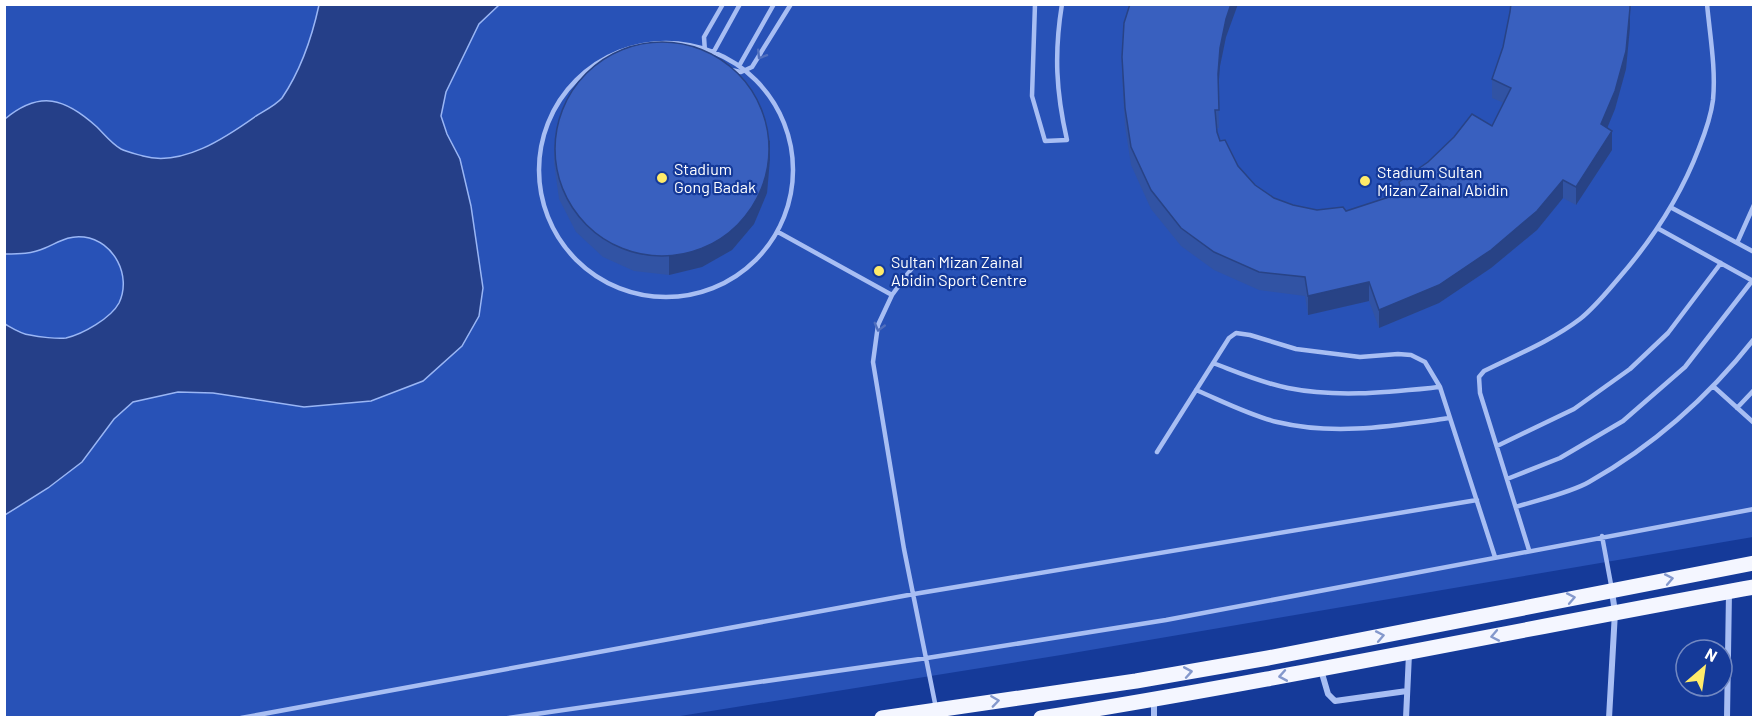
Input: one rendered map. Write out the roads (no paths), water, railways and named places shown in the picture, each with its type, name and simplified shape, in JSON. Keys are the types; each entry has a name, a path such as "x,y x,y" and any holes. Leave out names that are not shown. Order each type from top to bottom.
{"main road":[{"path":"882,717 938,714 1268,658 1754,563"},
{"path":"1041,717 1409,653 1754,587"}],"street":[{"path":"1610,717 1614,612 1612,590"},
{"path":"1727,717 1729,591"},
{"path":"1406,717 1409,653"},
{"path":"1321,669 1328,694 1335,700 1407,691"},
{"path":"1154,699 1154,717"}],"lane":[{"path":"714,60 705,52 704,37 723,4"},
{"path":"713,53 740,4"},
{"path":"739,66 774,4"},
{"path":"722,65 735,72 752,67 791,4"},
{"path":"1035,4 1032,96 1045,141 1067,140 1059,105 1056,76 1057,36 1062,4"},
{"path":"1529,550 1480,393 1479,377 1484,371 1540,344 1580,319 1614,285 1644,249 1672,208 1688,176 1704,135 1713,101 1707,4"},
{"path":"646,44 675,44 713,53 739,66 765,90 781,116 791,146 792,188 787,210 778,232 754,263 721,285 683,296 656,296 625,290 591,272 562,242 548,217 543,204 539,175 544,133 555,107 577,79 606,58 646,44"},
{"path":"1737,243 1754,206"},
{"path":"1672,208 1754,252"},
{"path":"1507,479 1560,458 1623,421 1685,368 1753,281 1659,229"},
{"path":"778,232 892,295"},
{"path":"933,260 912,268 892,295 878,325 873,362 914,594 938,714"},
{"path":"1497,446 1574,409 1630,369 1668,333 1721,263"},
{"path":"1156,452 1229,338 1236,333 1296,349 1360,357 1411,354 1425,362 1440,387 1495,557"},
{"path":"1516,507 1587,483 1633,453 1685,414 1734,364 1754,339"},
{"path":"1213,363 1286,388 1323,394 1440,387"},
{"path":"1713,386 1754,423"},
{"path":"1196,390 1278,422 1319,429 1367,429 1450,417"},
{"path":"1737,408 1754,390"},
{"path":"241,717 914,594 1477,500"},
{"path":"508,717 927,658 1166,620 1754,508"},
{"path":"1602,536 1612,590"}],"place":[{"name":"Stadium Gong Badak","path":"662,178"},
{"name":"Stadium Sultan Mizan Zainal Abidin","path":"1365,181"},
{"name":"Sultan Mizan Zainal Abidin Sport Centre","path":"879,271"}]}
